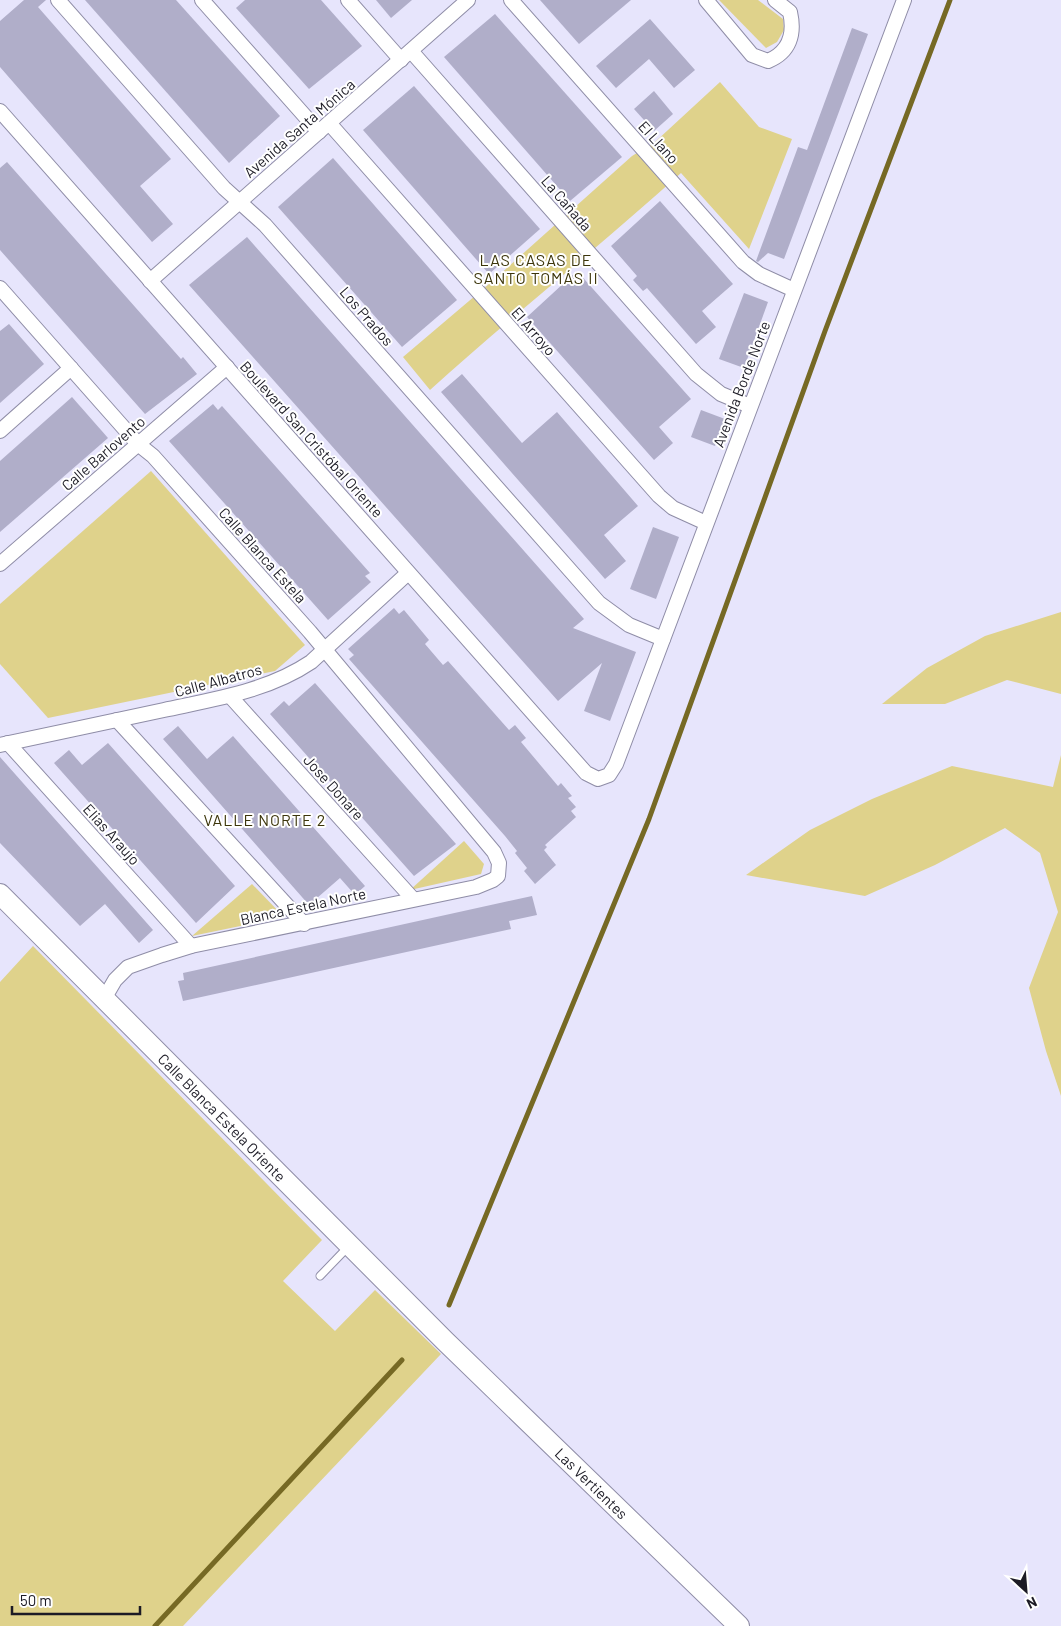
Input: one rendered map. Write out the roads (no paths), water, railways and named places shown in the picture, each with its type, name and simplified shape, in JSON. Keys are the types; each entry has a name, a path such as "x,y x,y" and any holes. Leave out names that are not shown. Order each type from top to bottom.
{"street":[{"name":"Los Prados","path":"58,0 224,188 272,232 599,603 629,625 663,639"},
{"name":"El Arroyo","path":"202,0 324,127 659,496 673,508 706,523"},
{"name":"La Cañada","path":"348,0 406,55 696,374 721,394 750,406"},
{"name":"Avenida Santa Mónica","path":"150,281 468,0"},
{"name":"El Llano","path":"511,0 743,262 759,274 794,290"},
{"path":"706,0 752,55 768,60 779,56 786,48 793,31 790,12 775,0"},
{"name":"Avenida Borde Norte","path":"605,777 612,772 616,764 904,0"},
{"name":"Boulevard San Cristóbal Oriente","path":"0,111 586,773 592,778 605,777"},
{"name":"Calle Blanca Estela","path":"2,294 138,444 153,456 324,650 494,852"},
{"name":"Calle Barlovento","path":"0,564 227,367"},
{"path":"0,431 71,368"},
{"name":"Calle Albatros","path":"4,744 230,696 295,673 324,650 408,573"},
{"name":"Jose Donare","path":"230,696 413,899"},
{"path":"117,720 304,924"},
{"name":"Elias Araujo","path":"4,744 191,946"},
{"name":"Blanca Estela Norte","path":"104,999 115,980 128,967 191,946 476,887 494,880 498,876 500,869 494,852"},
{"name":"Calle Blanca Estela Oriente","path":"0,894 445,1341"},
{"name":"Las Vertientes","path":"445,1341 739,1626"}],"lane":[{"path":"320,1276 350,1245"}],"waterway":[{"path":"449,1305 649,819 825,331 950,0"},
{"path":"155,1626 402,1360"}],"district":[{"name":"LAS CASAS DE SANTO TOMÁS II","path":"536,268"},
{"name":"VALLE NORTE 2","path":"265,819"}]}
